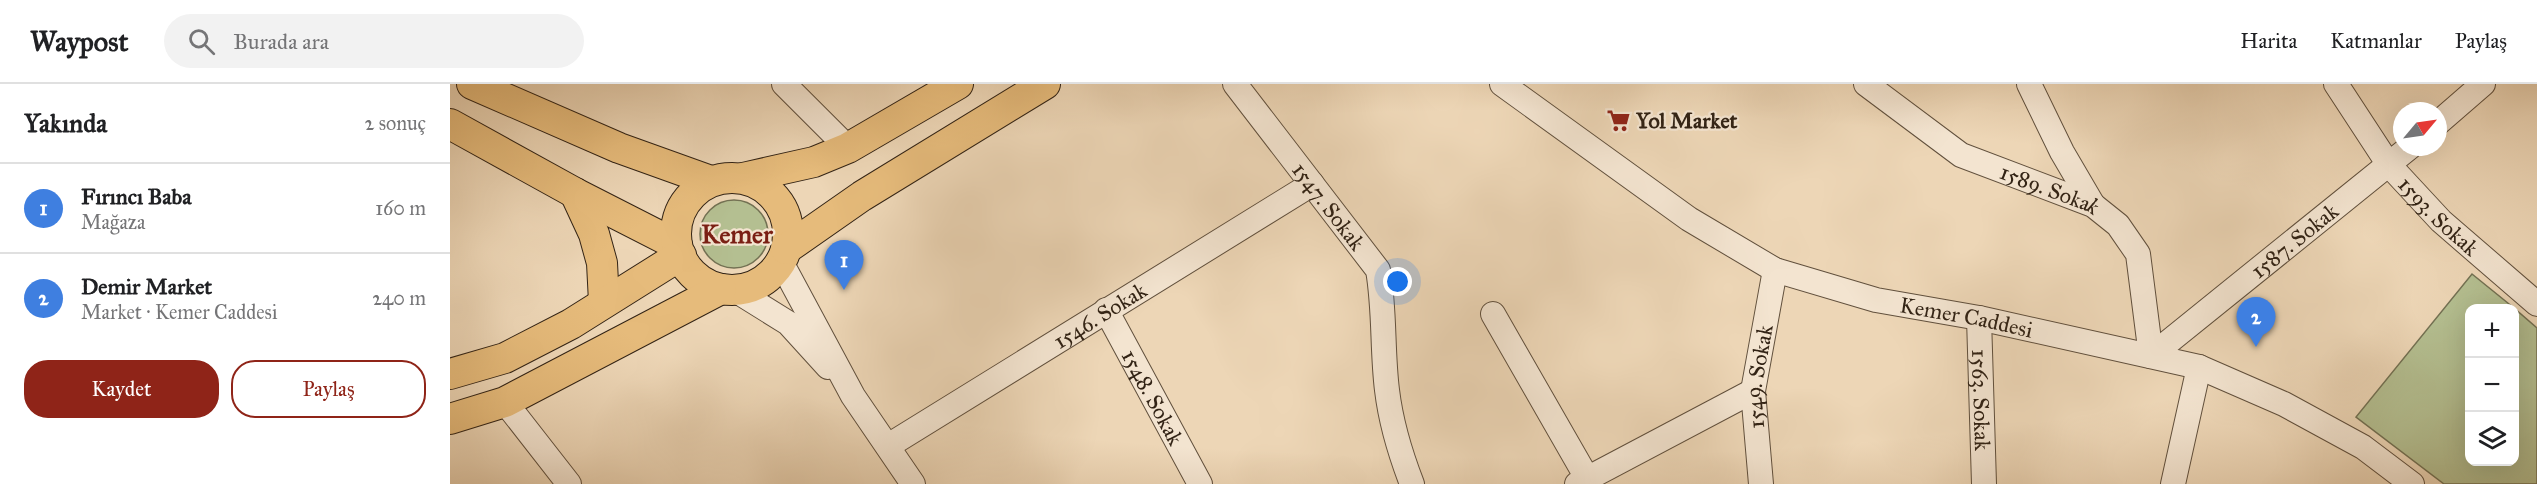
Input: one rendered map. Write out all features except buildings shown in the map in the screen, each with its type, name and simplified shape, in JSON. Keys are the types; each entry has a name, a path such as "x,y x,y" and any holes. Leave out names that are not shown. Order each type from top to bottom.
{"main road":[{"path":"472,84 619,148 711,181"},
{"path":"728,289 706,283 692,273 679,250 676,229 683,207 698,189 711,181 727,177 743,178 814,162 848,148 958,84"},
{"path":"450,419 505,402 728,289 762,282 772,273 783,256 862,196 1045,84"},
{"path":"450,123 679,250"},
{"path":"743,178 760,185 775,197 784,213 788,231 783,256"},
{"path":"575,193 594,234 602,263 604,302"},
{"path":"450,375 505,358 571,324 679,250"}],"street":[{"path":"784,84 848,148"},
{"name":"1547. Sokak","path":"1235,84 1378,270 1382,294 1387,389 1396,442 1412,484"},
{"name":"Kemer Caddesi","path":"1502,84 1689,219 1775,270 1876,300 1979,318 2199,367 2284,404 2363,447 2412,484"},
{"name":"Kemer Caddesi","path":"1511,84 1540,110"},
{"path":"1538,84 1540,110"},
{"name":"1589. Sokak","path":"1866,84 1961,155 2093,205 2118,225 2138,254 2151,356"},
{"path":"2029,84 2062,152 2093,205"},
{"name":"1593. Sokak","path":"2336,84 2389,165 2441,221 2537,304"},
{"path":"2447,115 2483,84"},
{"name":"1587. Sokak","path":"2151,356 2400,156"},
{"name":"1546. Sokak","path":"888,446 1312,184"},
{"path":"783,256 853,396"},
{"name":"1549. Sokak","path":"1761,484 1753,391 1775,270"},
{"path":"728,289 788,323 853,396 913,484"},
{"name":"1548. Sokak","path":"1106,310 1200,484"},
{"path":"1492,314 1582,481 1753,391"},
{"name":"1563. Sokak","path":"1979,318 1984,484"},
{"path":"2173,484 2199,367"},
{"path":"505,402 569,484"}],"green space":[{"path":"727,200 741,200 753,205 763,215 768,234 763,253 753,263 741,268 727,268 715,263 705,253 700,241 700,227 705,215 715,205"},
{"path":"2472,274 2509,304 2465,304 2465,466 2519,466 2519,312 2537,328 2537,484 2444,484 2356,417"}],"place":[{"name":"Yol Market","path":"1618,120"},
{"name":"Fırıncı Baba","path":"844,290"},
{"name":"Demir Market","path":"2256,347"}],"district":[{"name":"Kemer","path":"737,234"}]}
